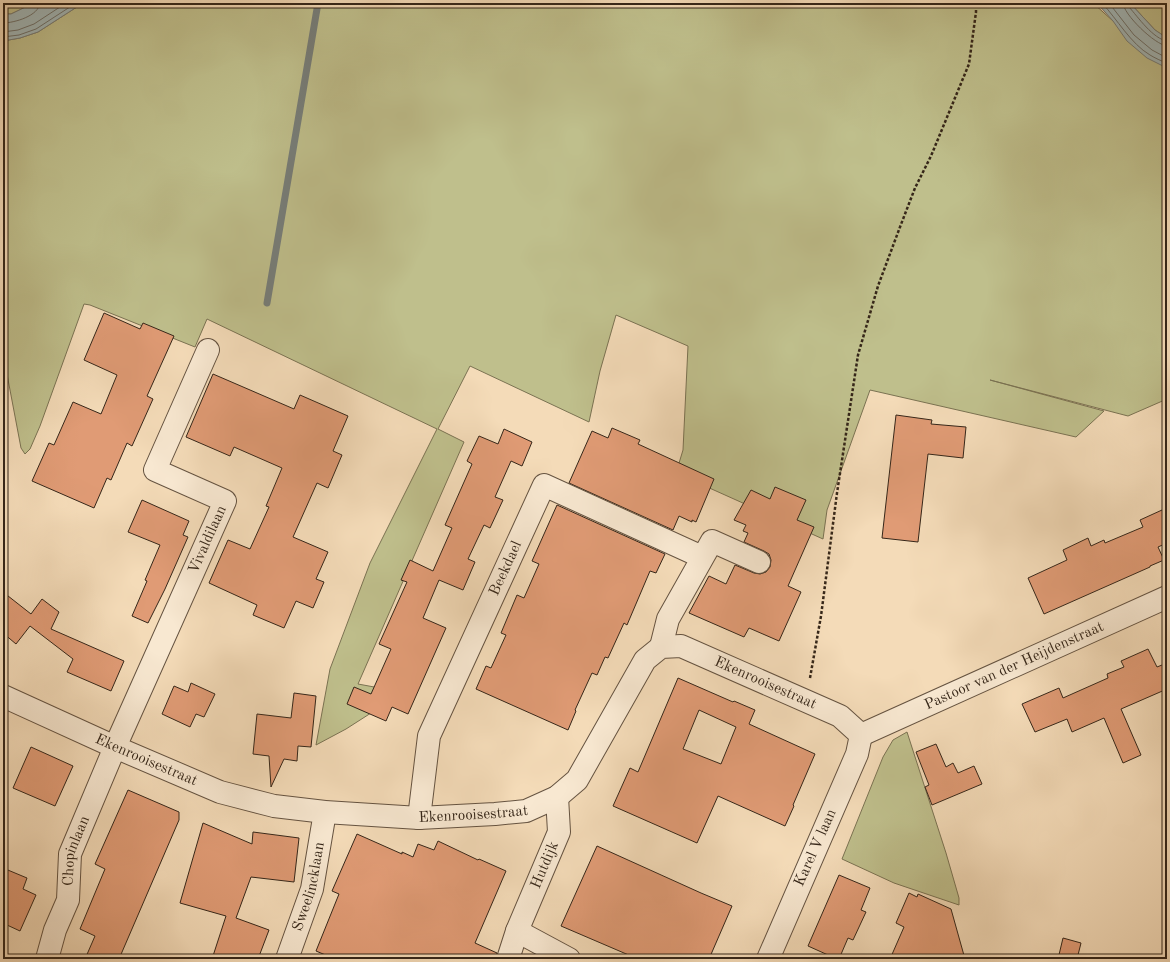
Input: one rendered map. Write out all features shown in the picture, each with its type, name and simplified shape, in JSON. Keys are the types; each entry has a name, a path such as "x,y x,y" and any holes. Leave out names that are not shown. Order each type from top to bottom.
{"street":[{"name":"Vivaldilaan","path":"115,747 225,501 155,470 208,350"},
{"name":"Beekdael","path":"419,818 429,736 544,485 702,557"},
{"path":"661,647 668,619 712,541 759,562"},
{"name":"Pastoor van der Heijdenstraat","path":"861,735 1167,597"},
{"name":"Ekenrooisestraat","path":"3,696 115,747 220,792 274,806 325,812 419,818 526,811 557,797 577,780 645,660 661,647 681,646 806,701 840,716 861,735"},
{"name":"Karel V laan","path":"768,959 857,754 861,735"},
{"name":"Chopinlaan","path":"47,959 55,930 68,900 70,854 115,747"},
{"name":"Hutdijk","path":"508,959 517,931 559,832 557,797"},
{"name":"Sweelincklaan","path":"287,959 312,888 325,812"},
{"path":"517,931 569,959"}],"path":[{"path":"806,701 821,616 837,493 858,355 878,286 900,227 915,188 931,156 969,64 976,3"}],"green space":[{"path":"3,3 34,3 11,14 3,14"},
{"path":"83,3 1093,3 1167,64 1167,399 1128,416 990,380 1104,411 1076,437 870,390 827,510 823,539 676,473 683,450 688,346 616,315 600,371 589,422 470,366 438,429 464,442 358,684 385,689 371,713 346,729 316,745 330,669 370,563 437,429 207,319 195,347 90,305 84,304 40,426 30,449 25,454 21,448 3,353 3,41 20,38 38,32"},
{"path":"1130,3 1167,3 1167,38 1155,30"},
{"path":"907,732 946,853 959,898 959,905 894,883 842,859 883,757 893,740"}],"water":[{"path":"34,3 83,3 38,32 20,38 3,41 3,14 11,14"},
{"path":"1097,3 1130,3 1155,30 1167,38 1167,68 1147,58 1127,41 1113,21"}],"building":[{"path":"104,313 140,329 143,323 174,336 147,396 153,399 132,446 127,443 111,480 107,478 94,508 32,481 49,443 54,445 73,402 101,414 117,375 84,360"},
{"path":"213,374 294,409 300,395 348,416 333,451 342,455 328,488 317,483 293,537 328,552 316,579 324,582 313,608 296,601 284,628 253,615 257,605 209,583 228,540 250,549 269,507 266,506 282,468 234,447 230,456 186,437"},
{"path":"896,415 932,420 931,424 966,427 963,458 928,454 918,542 882,538"},
{"path":"612,428 640,440 638,444 714,479 696,522 692,520 692,522 679,516 673,530 569,483 592,431 608,438"},
{"path":"504,429 532,442 522,466 511,461 495,497 503,500 490,528 484,525 468,559 475,562 463,590 439,580 423,618 446,628 408,714 392,707 386,721 347,704 354,687 371,694 391,649 379,644 407,582 401,580 410,560 433,571 452,528 445,525 472,464 467,461 479,436 498,444"},
{"path":"775,487 806,500 797,520 814,527 788,586 801,592 779,641 749,628 744,637 689,613 709,576 726,584 735,565 760,574 766,572 770,567 771,560 769,554 744,542 748,533 743,531 746,525 734,520 751,490 770,499"},
{"path":"142,500 189,521 183,535 188,537 148,623 132,616 160,545 128,532"},
{"path":"557,505 665,554 656,573 650,571 627,625 624,623 608,658 605,657 597,675 592,673 575,710 576,711 568,730 476,689 486,666 491,668 506,635 501,633 517,595 524,598 539,564 532,561"},
{"path":"1162,510 1167,522 1167,543 1158,547 1164,560 1044,614 1028,578 1067,560 1063,550 1088,538 1091,546 1104,540 1105,543 1143,527 1140,520"},
{"path":"3,592 31,614 42,599 59,612 51,629 124,661 111,691 67,672 73,659 30,626 16,644 3,633"},
{"path":"1148,649 1157,667 1167,663 1167,689 1121,709 1141,755 1123,763 1104,718 1072,732 1067,719 1035,732 1022,704 1059,688 1063,698 1108,678 1107,674 1124,667 1121,661"},
{"path":"678,678 755,710 749,724 815,754 785,826 718,796 697,843 613,806 630,768 638,772","holes":["699,710 736,727 721,764 683,749"]},
{"path":"191,683 215,694 204,717 196,714 190,727 162,714 174,686 188,692"},
{"path":"294,693 316,696 311,747 298,746 297,761 284,759 271,787 269,756 253,754 257,714 291,718"},
{"path":"936,744 946,767 953,763 958,773 974,766 982,784 932,805 925,787 929,785 916,752"},
{"path":"31,747 73,766 55,806 13,788"},
{"path":"128,790 179,812 179,820 119,959 85,959 95,936 80,929 105,869 95,864"},
{"path":"203,823 252,844 253,832 299,838 294,882 251,877 236,918 269,930 258,959 212,959 226,916 180,903"},
{"path":"357,834 402,854 402,852 413,857 418,844 434,850 438,841 478,860 479,859 506,871 475,943 497,953 496,959 335,959 316,951 339,894 332,891"},
{"path":"597,846 732,906 709,959 638,959 561,926"},
{"path":"3,868 27,878 23,889 36,895 20,931 7,925 3,935"},
{"path":"839,875 870,888 861,910 866,912 853,940 848,938 839,959 837,959 808,946"},
{"path":"909,893 917,897 918,894 951,909 965,959 890,959 904,927 896,923"},
{"path":"1063,938 1081,943 1077,959 1058,959"}],"waterway":[{"path":"267,303 318,3"}]}
